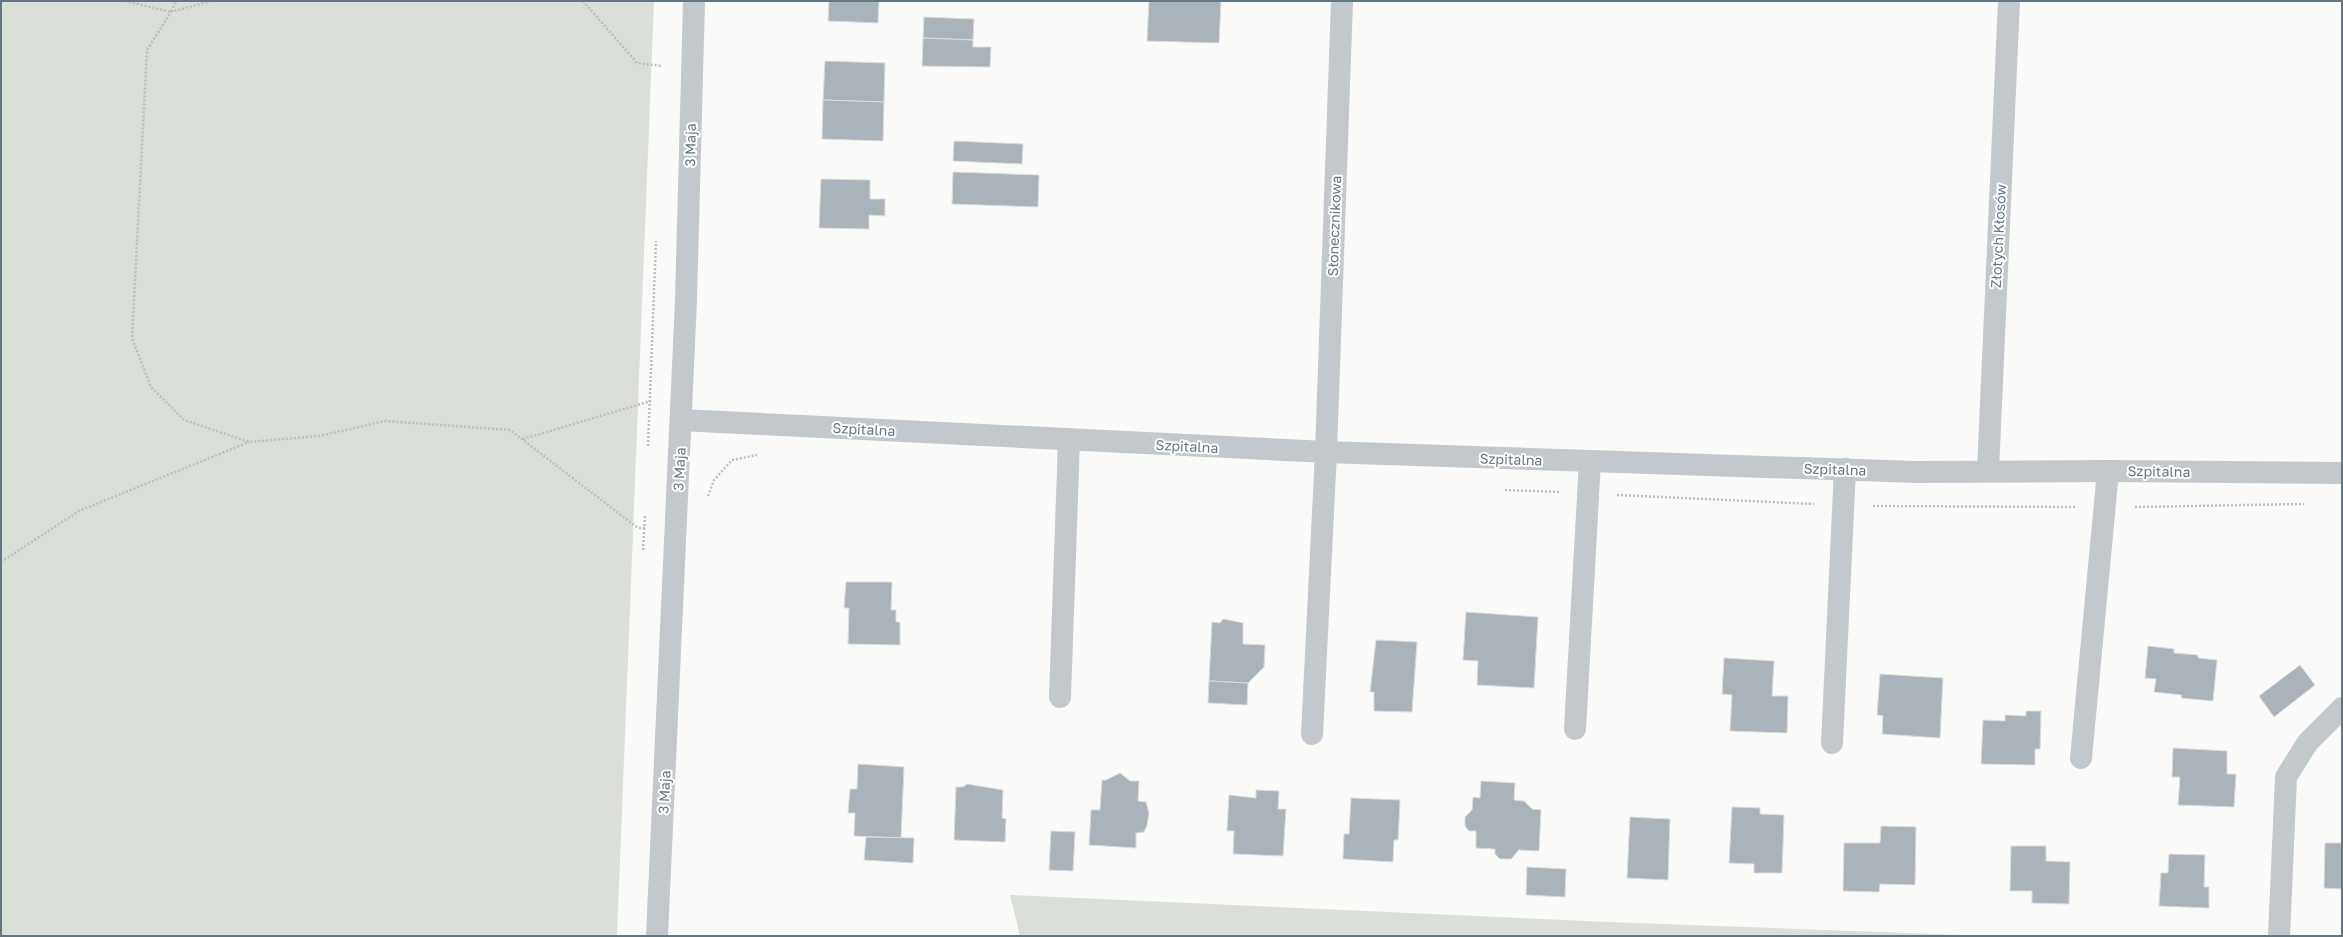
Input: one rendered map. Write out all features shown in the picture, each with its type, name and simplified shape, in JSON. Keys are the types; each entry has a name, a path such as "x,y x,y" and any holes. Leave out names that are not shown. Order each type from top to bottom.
{"street":[{"name":"3 Maja","path":"657,936 681,412 694,1"},
{"name":"Słonecznikowa","path":"1312,734 1326,452 1342,1"},
{"name":"Złotych Kłosów","path":"1988,471 2008,1"},
{"name":"Szpitalna","path":"681,412 1069,440 1590,462 1916,472 2108,470 2342,473"},
{"path":"1060,697 1069,440"},
{"path":"1575,729 1590,462"},
{"path":"1832,743 1845,469"},
{"path":"2081,758 2108,470"},
{"path":"2279,936 2286,777 2308,742 2342,708"}],"path":[{"path":"125,1 171,12 211,1"},
{"path":"176,1 171,12 147,50 132,338 151,387 184,420 249,442"},
{"path":"583,1 637,63 692,73"},
{"path":"523,439 650,400 681,412"},
{"path":"1,562 79,512 249,442 319,436 385,421 510,430 638,528 676,530"}],"shaded area":[{"path":"1,1 654,1 617,936 1,936"},
{"path":"1010,895 1608,922 1988,936 1020,936"}],"building":[{"path":"829,1 879,1 878,23 828,21"},
{"path":"1149,1 1221,1 1219,43 1147,41"},
{"path":"924,17 974,19 973,40 923,38"},
{"path":"923,38 973,40 973,47 991,47 990,67 922,66"},
{"path":"825,61 885,63 884,102 823,100"},
{"path":"823,100 884,102 883,141 822,139"},
{"path":"954,141 1023,144 1022,164 953,161"},
{"path":"953,172 1039,175 1038,207 952,204"},
{"path":"821,179 870,180 870,199 885,199 885,216 869,215 869,229 819,228"},
{"path":"846,582 892,582 891,610 896,610 896,622 900,622 900,645 848,644 849,608 844,608"},
{"path":"1466,612 1538,617 1534,688 1477,685 1478,661 1463,660"},
{"path":"1223,619 1243,623 1243,644 1265,645 1264,667 1248,683 1209,681 1212,622 1220,623"},
{"path":"1376,640 1417,642 1412,712 1374,711 1374,692 1370,692"},
{"path":"2148,646 2174,649 2174,653 2198,655 2198,658 2217,660 2213,701 2181,698 2182,695 2154,692 2156,679 2145,678"},
{"path":"1724,658 1774,661 1772,696 1788,696 1787,733 1730,731 1732,695 1722,694"},
{"path":"2300,665 2315,685 2274,717 2259,696"},
{"path":"1880,674 1943,678 1940,738 1882,734 1883,716 1877,715"},
{"path":"1209,681 1248,683 1247,705 1208,703"},
{"path":"2026,711 2041,711 2040,749 2035,749 2035,765 1981,764 1983,720 2005,721 2005,715 2026,716"},
{"path":"2173,748 2227,751 2227,774 2236,774 2234,807 2178,805 2180,777 2172,777"},
{"path":"858,764 904,767 901,838 854,836 855,813 848,813 850,789 857,789"},
{"path":"1120,773 1130,781 1139,781 1138,801 1146,802 1149,813 1144,832 1136,833 1136,848 1089,845 1091,810 1100,810 1102,780 1106,780"},
{"path":"1481,781 1515,783 1514,800 1524,801 1532,809 1541,810 1539,851 1519,850 1511,859 1500,859 1495,854 1495,849 1476,848 1476,831 1469,831 1465,826 1465,817 1472,810 1473,797 1480,798"},
{"path":"967,784 1003,790 1002,818 1006,819 1005,842 954,840 956,787 963,787"},
{"path":"1256,790 1279,791 1278,809 1286,809 1283,856 1233,854 1234,831 1227,831 1229,795 1256,798"},
{"path":"1351,798 1400,800 1398,840 1394,840 1393,862 1343,859 1344,834 1349,834"},
{"path":"1732,807 1760,808 1760,814 1784,815 1782,873 1754,873 1754,864 1729,863"},
{"path":"1630,817 1670,819 1668,880 1627,878"},
{"path":"1881,826 1916,827 1915,885 1880,884 1879,892 1843,891 1844,843 1880,843"},
{"path":"1051,831 1075,832 1073,871 1049,870"},
{"path":"866,837 914,838 913,863 864,860"},
{"path":"2325,843 2342,843 2342,889 2324,888"},
{"path":"2011,846 2046,846 2046,861 2070,862 2069,904 2032,903 2032,891 2010,891"},
{"path":"2169,854 2205,855 2204,887 2209,887 2209,908 2159,906 2161,873 2168,873"},
{"path":"1527,867 1566,869 1565,897 1526,895"}]}
